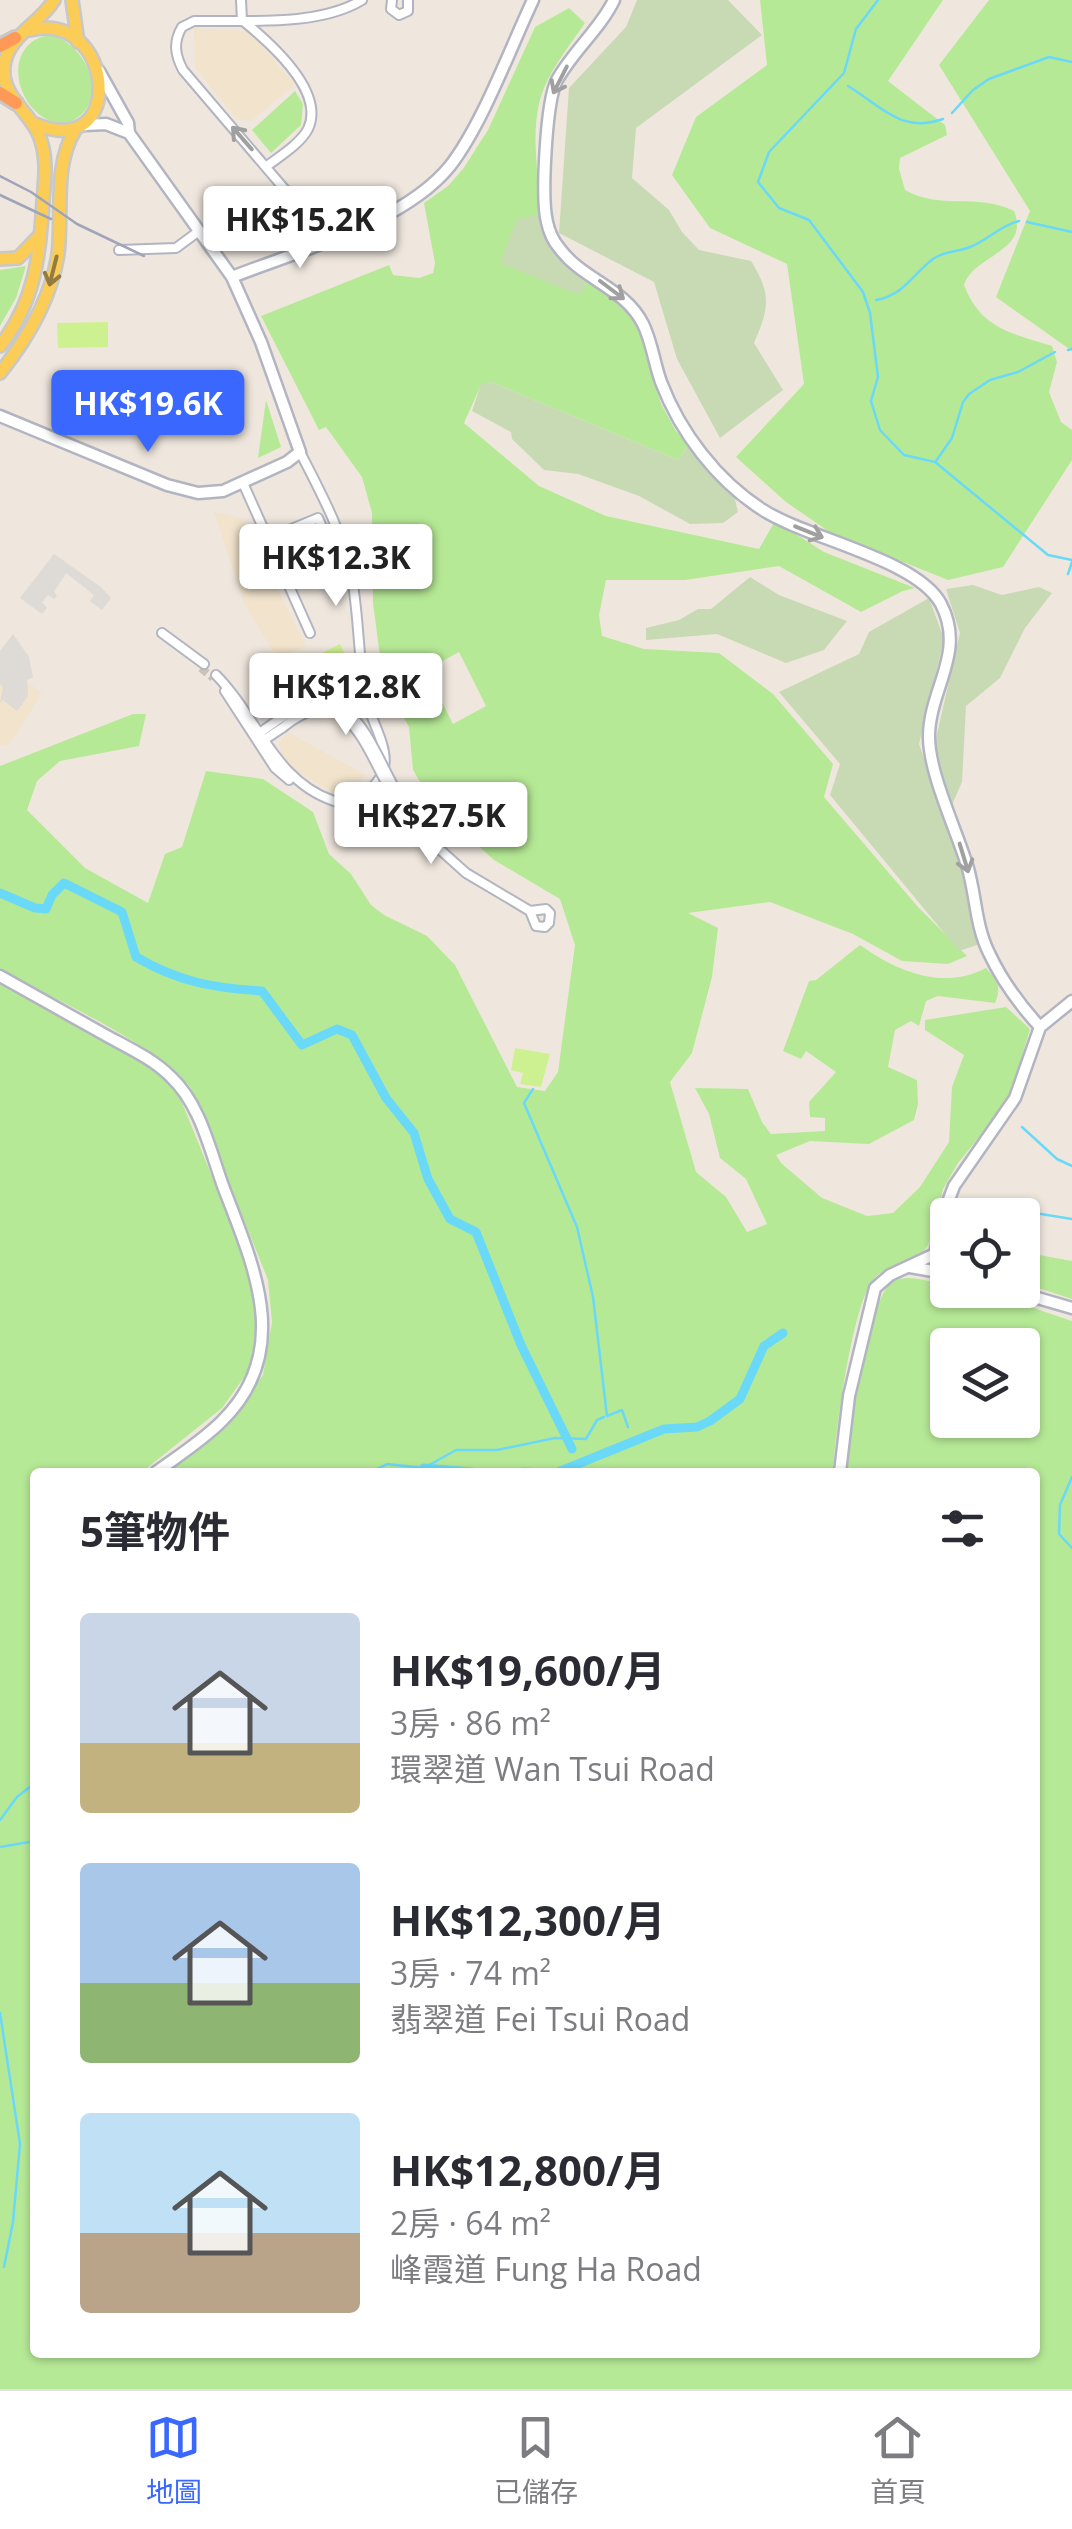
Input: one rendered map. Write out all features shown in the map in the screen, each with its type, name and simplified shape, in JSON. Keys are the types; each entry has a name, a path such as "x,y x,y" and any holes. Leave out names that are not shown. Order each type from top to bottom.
{"highway":[{"path":"0,46 21,35"},
{"path":"0,93 16,103"}],"main road":[{"path":"0,346 20,317 40,259 45,163 32,123 16,103 4,74 7,54 54,0"},
{"path":"72,0 78,42"},
{"path":"0,373 34,324 50,287 59,242 63,162 99,100 98,70 78,42 56,28 21,35"},
{"path":"32,123 46,129 80,127"},
{"path":"0,259 12,260 22,255 41,233"}],"street":[{"path":"242,0 242,20"},
{"path":"327,239 183,70 176,55 176,40 182,27 194,22 284,20 345,8 362,0"},
{"path":"392,0 391,9 399,15 408,11 408,0"},
{"path":"232,277 396,211 427,190 448,168 470,133 533,0"},
{"path":"614,0 553,92 545,205 550,232 563,254 636,311 676,414 701,452 726,480 762,510 785,522 916,577 940,602 952,636 928,732 930,753 968,869 988,953 1005,986 1040,1027"},
{"path":"242,20 271,43 304,86 311,102 311,120 303,136 267,166"},
{"path":"98,70 128,123 129,134 232,277 261,341 300,452 330,515 352,576 365,697 385,752 378,781 357,800 336,802 303,785 284,770 214,676"},
{"path":"80,127 106,124 129,134"},
{"path":"119,250 176,248 199,231"},
{"path":"0,416 182,490 210,494 288,462 300,452"},
{"path":"242,483 310,632"},
{"path":"268,538 319,519"},
{"path":"162,633 201,664"},
{"path":"260,738 305,710 341,714 356,728 391,792 422,831 482,884 529,910"},
{"path":"0,976 144,1057 180,1086 196,1113 255,1272 262,1300 262,1332 248,1383 224,1419 161,1468"},
{"path":"950,1198 954,1186 1015,1098 1040,1027 1072,1001"},
{"path":"840,1468 849,1396 874,1292 890,1275 930,1256"},
{"path":"910,1267 930,1269"},
{"path":"1040,1299 1072,1308"}],"shaded area":[{"path":"194,28 249,31 295,85 251,121 236,118 195,68"},
{"path":"214,512 242,518 306,646 278,660 244,603"},
{"path":"54,554 111,598 102,610 90,601 94,595 66,573 54,592 57,596 54,599 48,595 42,602 47,608 42,614 20,598"},
{"path":"13,634 29,657 33,677 27,680 28,696 17,711 3,700 0,703 0,651"},
{"path":"0,662 42,693 10,744 0,746"},
{"path":"287,732 366,775 345,794 333,793 283,758 279,744"}],"green space":[{"path":"637,0 728,0 762,35 636,128 632,178 669,210 699,250 751,261 765,292 765,311 754,343 783,390 720,438 677,359 654,282 559,233 569,88 626,27"},
{"path":"760,0 943,0 888,81 945,125 947,135 900,158 905,190 932,199 985,203 1014,211 1015,236 969,275 964,285 979,311 999,327 1052,346 1057,362 1049,392 1061,422 1072,430 1072,460 1003,567 948,580 831,533 786,502 736,457 804,384 787,264 710,228 672,175 696,117 767,65"},
{"path":"989,0 1072,0 1072,351 996,297 1030,211 939,65"},
{"path":"569,8 585,23 552,72 539,104 536,145 541,214 500,263 589,277 617,297 641,328 661,404 676,431 689,444 678,460 491,382 481,385 464,423 539,486 606,516 759,549 775,521 824,552 915,588 861,612 779,566 685,580 606,580 599,615 602,636 644,649 719,653 773,694 833,764 824,797 918,907 967,956 948,964 902,961 853,934 770,902 688,913 718,928 712,977 692,1053 670,1082 696,1172 726,1197 747,1232 767,1224 746,1179 720,1158 709,1114 695,1088 748,1089 771,1134 825,1131 825,1118 810,1117 809,1102 836,1072 806,1051 801,1059 783,1051 809,981 816,980 860,945 889,963 920,975 953,978 986,968 998,988 995,1003 938,996 926,1001 919,1026 911,1021 895,1030 888,1067 917,1080 914,1120 869,1144 810,1141 776,1155 822,1198 867,1216 893,1213 920,1187 949,1142 952,1087 964,1055 925,1030 925,1020 1006,1007 1030,1029 1009,1100 958,1163 941,1198 930,1198 930,1241 917,1262 883,1271 866,1293 846,1371 833,1468 169,1468 232,1417 263,1375 272,1322 268,1280 191,1088 153,1054 128,1038 0,970 0,766 133,714 146,714 139,746 60,761 37,781 27,810 85,868 148,903 165,854 182,847 206,771 263,779 313,812 329,854 351,874 371,905 427,936 455,965 517,1087 545,1091 558,1072 575,945 560,899 494,860 435,807 413,770 409,727 383,679 373,603 372,513 362,477 326,427 319,430 261,316 389,265 393,275 419,278 433,273 435,263 424,203 463,169 488,130 535,27","holes":["459,652 486,706 453,724 426,670"]},
{"path":"53,35 78,53 91,79 88,106 79,117 63,125 45,119 32,108 19,78 19,62 25,49 36,39"},
{"path":"295,91 303,104 301,125 271,153 252,130"},
{"path":"541,214 556,252 589,277 582,293 500,263 517,219"},
{"path":"26,266 16,298 0,326 0,270"},
{"path":"108,322 108,347 58,348 57,323"},
{"path":"491,382 678,460 689,444 733,491 738,512 723,523 690,524 639,496 578,474 544,470 512,439 511,432 472,411 481,384"},
{"path":"266,400 281,447 258,458"},
{"path":"750,577 779,595 847,621 824,650 786,663 717,634 646,640 646,628 679,620 698,609 711,609"},
{"path":"973,585 1002,595 1039,587 1052,593 1025,628 1000,678 966,706 962,782 951,807 935,743 960,633 946,589"},
{"path":"929,598 944,639 919,744 964,874 980,944 959,951 830,795 840,764 779,692 859,654 869,632"},
{"path":"340,644 353,671 310,692 298,665"},
{"path":"0,983 120,1048 179,1095 255,1283 258,1322 250,1369 222,1408 147,1468 30,1468 30,2358 1040,2358 1040,1468 847,1468 867,1339 884,1292 894,1281 913,1278 930,1282 930,1308 1034,1308 1072,1321 1072,2389 0,2389"},
{"path":"515,1048 550,1054 541,1087 520,1084 523,1073 511,1070"},
{"path":"1040,1255 1072,1261 1072,1299 1040,1289"}],"waterway":[{"path":"878,0 856,29 844,73 769,152 758,182 779,208 809,220 863,292 870,313 878,377 871,401 880,430 904,455 935,462 1048,555 1072,560"},
{"path":"952,113 989,79 1049,57 1072,62"},
{"path":"848,86 903,120 928,123 943,119"},
{"path":"876,300 901,289 937,256 970,247 1019,221"},
{"path":"1027,222 1072,232"},
{"path":"1068,350 1072,349"},
{"path":"936,461 952,438 969,394 990,380 1018,372 1055,352"},
{"path":"1068,574 1072,562"},
{"path":"0,893 46,909 52,895 64,883 122,912 136,957 197,982 262,991 302,1045 337,1029 352,1035 386,1098 414,1133 428,1179 450,1219 476,1232 521,1345 572,1449"},
{"path":"533,1089 524,1103 577,1227 593,1297 607,1416 622,1410 628,1427"},
{"path":"1022,1127 1057,1159 1072,1166"},
{"path":"1040,1214 1072,1219"},
{"path":"568,1468 664,1429 697,1427 710,1421 740,1399 764,1346 783,1333"},
{"path":"424,1468 456,1450 497,1450 555,1438 586,1439 597,1420 604,1417"},
{"path":"379,1468 387,1464 424,1468"},
{"path":"1072,1477 1060,1505 1059,1534 1072,1548"},
{"path":"0,1820 30,1787"},
{"path":"0,1847 30,1842"},
{"path":"0,2013 20,2144 13,2222 4,2267"}],"tunnel":[{"path":"201,668 213,678"}],"railway":[{"path":"0,176 77,224 144,256"},
{"path":"0,195 51,219"}]}
